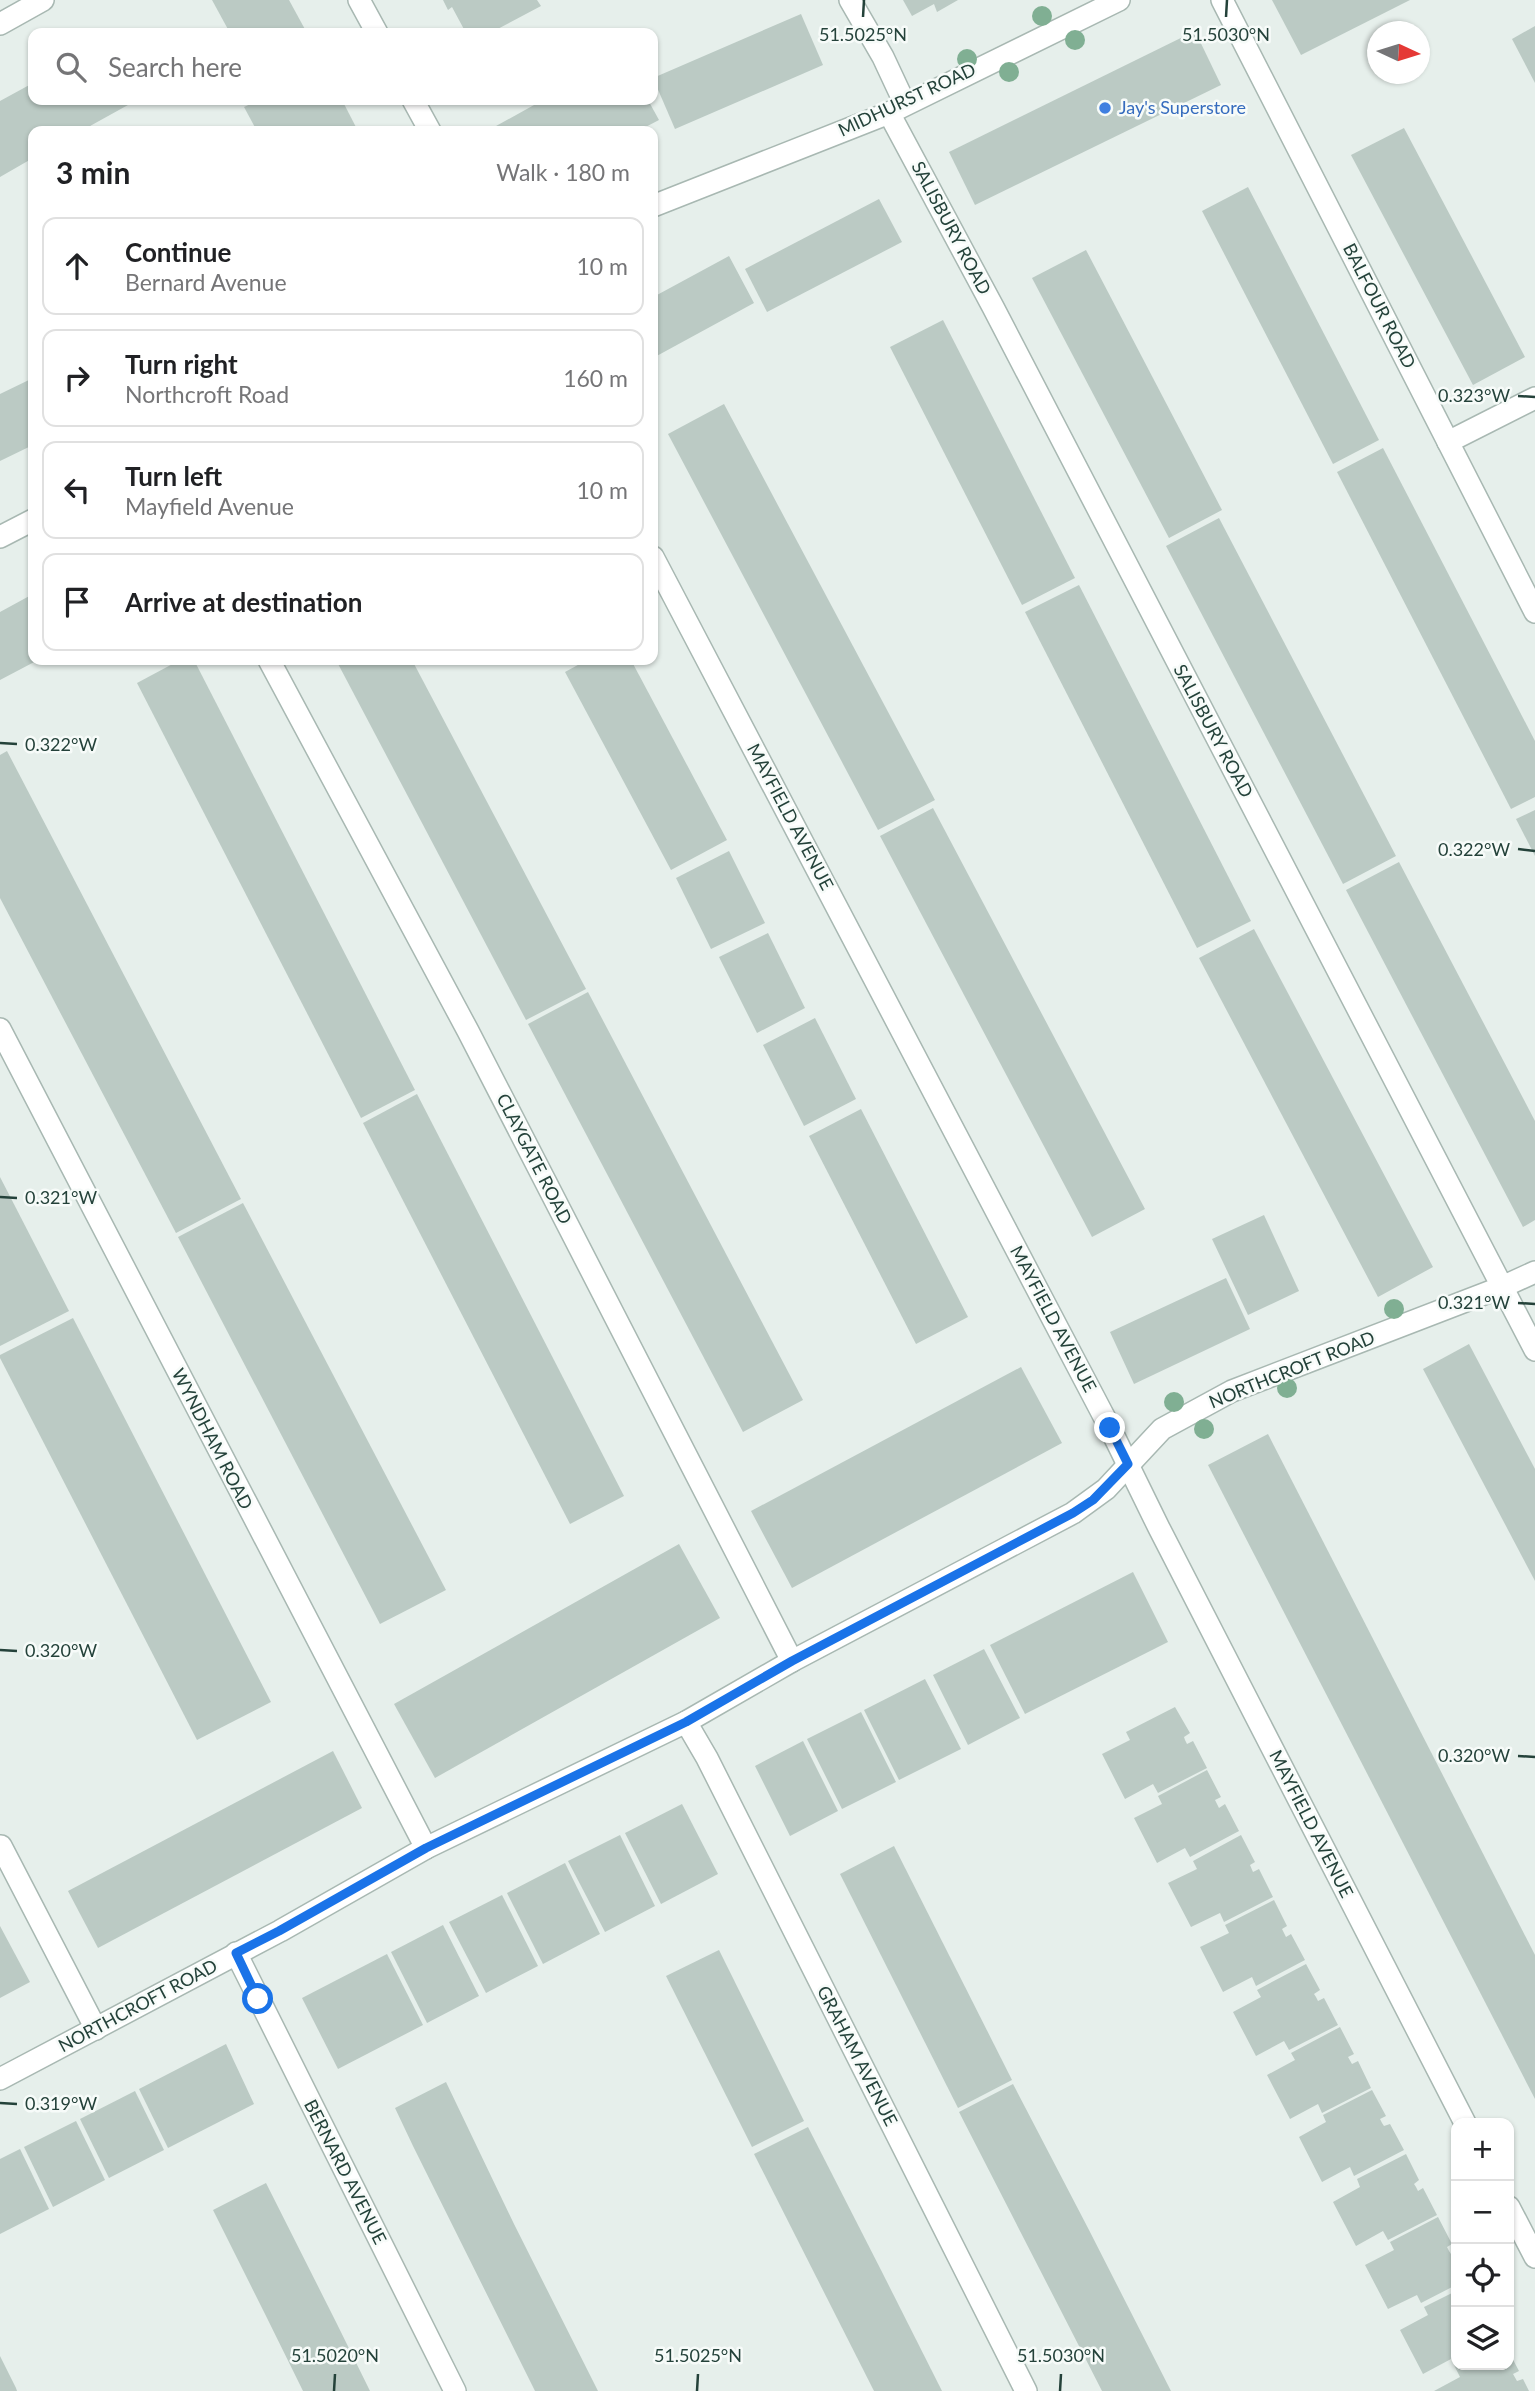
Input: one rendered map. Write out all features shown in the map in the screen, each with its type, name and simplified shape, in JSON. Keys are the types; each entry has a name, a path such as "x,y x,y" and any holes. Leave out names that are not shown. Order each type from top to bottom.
{"street":[{"path":"0,24 43,0"},
{"path":"359,0 374,28"},
{"name":"SALISBURY ROAD","path":"850,0 883,57 897,108 993,307 1535,1350"},
{"name":"MIDHURST ROAD","path":"658,204 897,108 1119,0"},
{"name":"BALFOUR ROAD","path":"1222,0 1535,611"},
{"path":"416,105 427,126"},
{"path":"1448,442 1535,398"},
{"path":"0,537 28,523"},
{"name":"MAYFIELD AVENUE","path":"658,566 1128,1464 1462,2118"},
{"name":"CLAYGATE ROAD","path":"272,665 468,1031 792,1661"},
{"name":"WYNDHAM ROAD","path":"0,1029 426,1848"},
{"name":"NORTHCROFT ROAD","path":"0,2079 279,1931 426,1848 686,1722 792,1661 1073,1513 1093,1500 1162,1429 1232,1391 1535,1272"},
{"name":"GRAHAM AVENUE","path":"686,1722 707,1758 1026,2391"},
{"path":"1,1846 96,2029"},
{"name":"BERNARD AVENUE","path":"236,1953 454,2391"},
{"path":"1514,2217 1535,2257"}],"building":[{"path":"212,0 289,0 304,28 227,28"},
{"path":"443,0 537,0 541,6 499,28 463,28 452,7 448,10"},
{"path":"903,0 958,0 937,12 934,4 912,16"},
{"path":"1272,0 1410,0 1367,21 1301,55"},
{"path":"801,14 823,65 675,129 658,90 658,76"},
{"path":"1535,26 1535,83 1512,39"},
{"path":"1195,31 1221,85 975,205 949,152"},
{"path":"28,86 28,105 128,105 90,126 28,126 28,161 0,177 0,101"},
{"path":"345,105 355,126 254,126 244,107"},
{"path":"534,105 651,105 659,120 648,126 496,126"},
{"path":"1404,128 1525,357 1473,385 1351,155"},
{"path":"1248,187 1379,440 1333,464 1202,211"},
{"path":"879,199 902,242 767,312 745,269"},
{"path":"1086,250 1222,510 1169,538 1032,278"},
{"path":"729,256 754,303 658,355 658,294"},
{"path":"943,320 1075,578 1022,605 890,347"},
{"path":"28,380 28,447 0,461 0,394"},
{"path":"724,404 935,800 878,830 668,434"},
{"path":"1383,448 1535,741 1535,797 1511,809 1337,472"},
{"path":"1219,518 1396,856 1343,884 1166,546"},
{"path":"1079,585 1251,921 1197,948 1025,612"},
{"path":"28,597 28,665 0,680 0,612"},
{"path":"171,665 197,665 415,1090 361,1118 137,683"},
{"path":"339,665 415,665 586,989 526,1020"},
{"path":"578,665 634,665 727,840 671,870 565,672"},
{"path":"7,751 241,1199 176,1233 0,898 0,755"},
{"path":"933,808 1145,1209 1092,1237 880,836"},
{"path":"1535,810 1535,856 1516,819"},
{"path":"729,851 765,923 711,949 676,878"},
{"path":"1399,862 1535,1121 1535,1220 1523,1227 1346,890"},
{"path":"1254,929 1433,1267 1378,1297 1199,958"},
{"path":"768,933 805,1008 757,1033 719,957"},
{"path":"588,992 803,1400 743,1432 528,1024"},
{"path":"815,1018 856,1099 804,1126 763,1045"},
{"path":"417,1094 624,1496 570,1524 363,1123"},
{"path":"861,1109 968,1317 916,1344 809,1136"},
{"path":"0,1177 69,1311 0,1346"},
{"path":"243,1203 446,1590 380,1624 178,1237"},
{"path":"1264,1215 1299,1291 1248,1315 1212,1239"},
{"path":"1226,1278 1250,1329 1134,1384 1110,1332"},
{"path":"73,1318 271,1702 197,1740 0,1358 0,1355"},
{"path":"1469,1344 1535,1469 1535,1581 1423,1369"},
{"path":"1021,1367 1062,1443 792,1588 751,1511"},
{"path":"1268,1434 1535,1955 1535,2099 1208,1465"},
{"path":"679,1544 720,1618 435,1778 394,1704"},
{"path":"1133,1572 1168,1642 1025,1714 990,1645"},
{"path":"984,1649 1020,1718 968,1745 933,1675"},
{"path":"925,1679 961,1749 899,1780 864,1710"},
{"path":"1175,1707 1190,1733 1184,1737 1187,1744 1193,1741 1207,1768 1158,1793 1153,1784 1125,1799 1102,1754 1130,1740 1126,1732"},
{"path":"861,1712 896,1782 842,1809 807,1739"},
{"path":"803,1741 838,1811 790,1836 755,1766"},
{"path":"333,1751 362,1808 98,1948 68,1891"},
{"path":"1207,1770 1221,1797 1215,1800 1219,1808 1225,1804 1239,1831 1190,1857 1185,1848 1157,1863 1134,1818 1162,1804 1158,1796"},
{"path":"682,1804 718,1874 661,1904 625,1833"},
{"path":"620,1835 655,1906 605,1932 568,1861"},
{"path":"1241,1835 1255,1862 1250,1865 1253,1872 1259,1869 1273,1897 1224,1922 1220,1913 1191,1927 1168,1883 1197,1869 1193,1861"},
{"path":"894,1846 1012,2080 958,2108 840,1874"},
{"path":"565,1863 600,1934 543,1964 507,1893"},
{"path":"502,1895 538,1966 486,1993 449,1922"},
{"path":"1274,1900 1287,1926 1282,1929 1286,1937 1291,1934 1305,1960 1256,1986 1252,1977 1223,1992 1200,1947 1229,1933 1225,1925"},
{"path":"443,1925 479,1996 427,2023 391,1952"},
{"path":"0,1926 30,1982 0,1998"},
{"path":"719,1950 804,2121 752,2147 666,1976"},
{"path":"387,1954 423,2025 338,2069 302,1998"},
{"path":"1306,1964 1320,1990 1314,1994 1318,2001 1324,1998 1338,2025 1289,2050 1284,2041 1256,2056 1233,2012 1261,1997 1257,1990"},
{"path":"1340,2027 1354,2054 1348,2057 1352,2064 1358,2061 1371,2088 1322,2113 1318,2104 1290,2119 1267,2075 1295,2060 1291,2053"},
{"path":"226,2044 254,2104 168,2148 139,2089"},
{"path":"446,2082 598,2391 535,2391 413,2146 395,2108"},
{"path":"1013,2084 1171,2391 1102,2391 959,2112"},
{"path":"1372,2090 1386,2116 1380,2119 1382,2123 1384,2126 1390,2124 1404,2150 1354,2176 1350,2167 1322,2182 1299,2137 1326,2122 1323,2115"},
{"path":"135,2091 164,2150 109,2178 80,2119"},
{"path":"76,2121 105,2180 53,2207 24,2147"},
{"path":"808,2127 942,2391 874,2391 754,2154"},
{"path":"20,2149 49,2209 0,2234 0,2159"},
{"path":"1406,2154 1419,2180 1414,2184 1418,2191 1423,2188 1437,2215 1388,2240 1383,2231 1356,2246 1333,2202 1360,2187 1357,2179"},
{"path":"266,2183 370,2391 303,2391 213,2210"},
{"path":"1438,2217 1451,2242 1447,2247 1451,2254 1451,2288 1421,2303 1417,2295 1388,2309 1365,2265 1394,2250 1390,2242"},
{"path":"1451,2294 1451,2359 1423,2374 1400,2330 1428,2315 1424,2307"},
{"path":"0,2356 16,2388 17,2391 0,2391"},
{"path":"1514,2362 1519,2371 1513,2374 1517,2381 1523,2379 1529,2391 1434,2391 1460,2377 1456,2370 1514,2370"}],"place":[{"name":"Jay's Superstore","path":"1105,108"}],"route":[{"path":"258,1999 236,1953 426,1848 686,1722 792,1661 1073,1513 1106,1489 1128,1464 1110,1428"}]}
